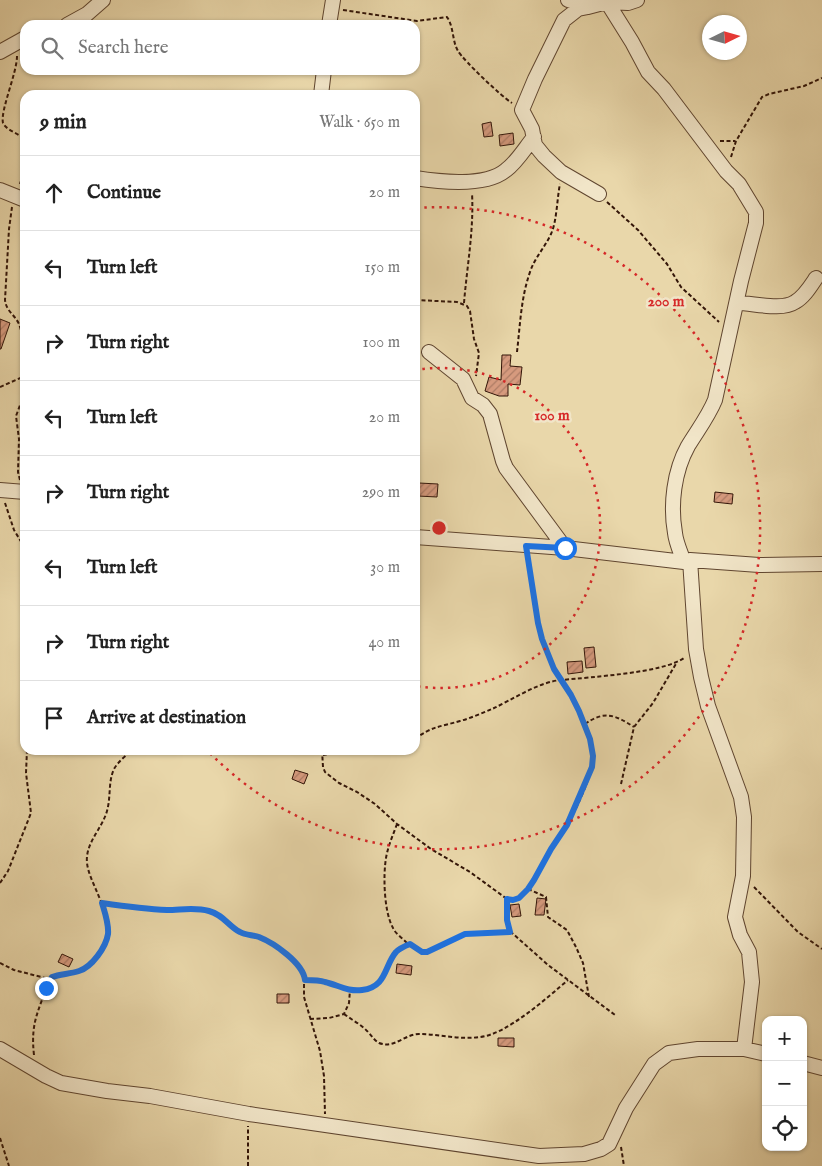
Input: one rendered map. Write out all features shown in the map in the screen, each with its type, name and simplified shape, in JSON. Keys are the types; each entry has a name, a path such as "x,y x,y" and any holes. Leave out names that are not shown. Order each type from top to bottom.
{"street":[{"path":"76,20 88,14 103,0"},
{"path":"568,0 588,7"},
{"path":"599,194 561,172 544,156 535,145 532,129 522,108 564,20 578,8 607,2 628,3 637,0"},
{"path":"607,2 648,72 664,89 705,141 726,171 739,184 751,202 757,218 715,400 708,416 687,448 675,485 673,519 675,535 687,561 696,649 701,677 708,706 741,797 744,817 743,876 735,916 736,924 749,952 752,982 744,1049"},
{"path":"330,20 332,5"},
{"path":"0,52 20,41"},
{"path":"321,90 323,75"},
{"path":"420,178 471,181 498,176 507,170 534,137"},
{"path":"0,190 20,198"},
{"path":"737,302 782,307 790,305 802,296 816,278"},
{"path":"429,352 463,379 472,398 483,405 490,414 506,468 565,548"},
{"path":"1,490 20,491"},
{"path":"420,537 565,548 687,561 759,565 822,564"},
{"path":"0,1049 61,1083 150,1096 249,1114 539,1156 584,1154 601,1149 609,1144 626,1108 654,1064 669,1053 698,1049 744,1049 762,1053"},
{"path":"807,1064 822,1068"}],"path":[{"path":"332,5 345,10 410,20"},
{"path":"420,21 447,17 450,21 457,50 464,60 507,100 522,108"},
{"path":"20,42 16,46 17,67 2,118 6,126 20,136"},
{"path":"726,171 736,141 762,97 804,86 822,78"},
{"path":"705,141 736,141"},
{"path":"517,352 526,286 534,260 545,246 552,232 561,172"},
{"path":"464,304 466,274 471,247 471,181"},
{"path":"20,184 20,198 8,228 5,300 8,310 20,330"},
{"path":"599,194 638,230 667,264 681,287 730,333"},
{"path":"420,300 457,302 464,304 470,311 474,339 479,353 472,398"},
{"path":"0,387 20,378"},
{"path":"20,405 16,416 19,439 18,472 20,478"},
{"path":"1,490 14,530 20,540"},
{"path":"323,755 325,772 375,804 397,824 431,849 470,872 507,899 519,898 528,889 547,854 567,825 592,767 593,756 585,724 571,695 560,680 549,658 538,623 526,546"},
{"path":"420,736 433,727 460,721 490,710 526,692 560,680 588,678 677,662 696,649"},
{"path":"621,784 634,727 653,703 677,662"},
{"path":"585,724 593,718 606,715 615,716 634,727"},
{"path":"0,883 8,871 31,813 26,773 27,755"},
{"path":"0,963 14,970 49,978 80,971 87,967 100,950 108,934 107,919 87,866 87,854 88,847 107,812 113,771 127,755"},
{"path":"397,824 386,860 387,913 393,929 422,952 427,952 465,934 510,932"},
{"path":"743,876 798,932 822,949"},
{"path":"528,889 546,897 548,917 568,932 583,963 589,997"},
{"path":"507,899 507,920 510,932 548,965 615,1015"},
{"path":"102,903 163,910 192,908 208,911 227,920 241,933 258,937 270,943 300,967 305,980 304,997 320,1051 324,1076 324,1124"},
{"path":"305,980 324,981 350,990 363,990 374,987 386,974 396,952 410,944"},
{"path":"32,1068 34,1057 32,1044 33,1024 49,978"},
{"path":"344,1014 380,1043 388,1044 417,1034 482,1037 492,1035 524,1016 568,980"},
{"path":"344,1014 349,1003 350,990"},
{"path":"310,1019 329,1018 344,1014"},
{"path":"248,1166 249,1114"},
{"path":"0,1138 9,1166"}],"building":[{"path":"491,122 493,136 484,137 482,124"},
{"path":"513,133 514,144 500,146 499,135"},
{"path":"0,319 10,323 1,349 0,349"},
{"path":"502,355 511,355 510,366 522,367 520,385 508,384 508,396 499,396 485,391 489,377 501,380"},
{"path":"420,483 438,484 437,497 420,496"},
{"path":"715,492 733,494 732,504 714,502"},
{"path":"594,647 596,667 586,668 584,648"},
{"path":"582,661 583,672 568,674 567,662"},
{"path":"295,770 308,774 304,784 292,779"},
{"path":"537,898 546,899 544,915 535,915"},
{"path":"519,904 521,916 512,917 510,905"},
{"path":"62,954 73,959 69,967 58,962"},
{"path":"397,964 412,966 411,975 396,973"},
{"path":"277,994 289,994 289,1003 277,1003"},
{"path":"498,1038 514,1038 514,1047 498,1046"}],"route":[{"path":"46,988 49,978 80,971 93,961 108,934 107,919 102,903 163,910 192,908 208,911 227,920 241,933 258,937 270,943 300,967 305,980 324,981 350,990 363,990 374,987 386,974 396,952 410,944 422,952 427,952 465,934 510,932 507,920 507,899 519,898 534,880 540,866 567,825 592,767 593,756 585,724 571,695 554,669 542,639 526,552 526,546 565,548"}]}
